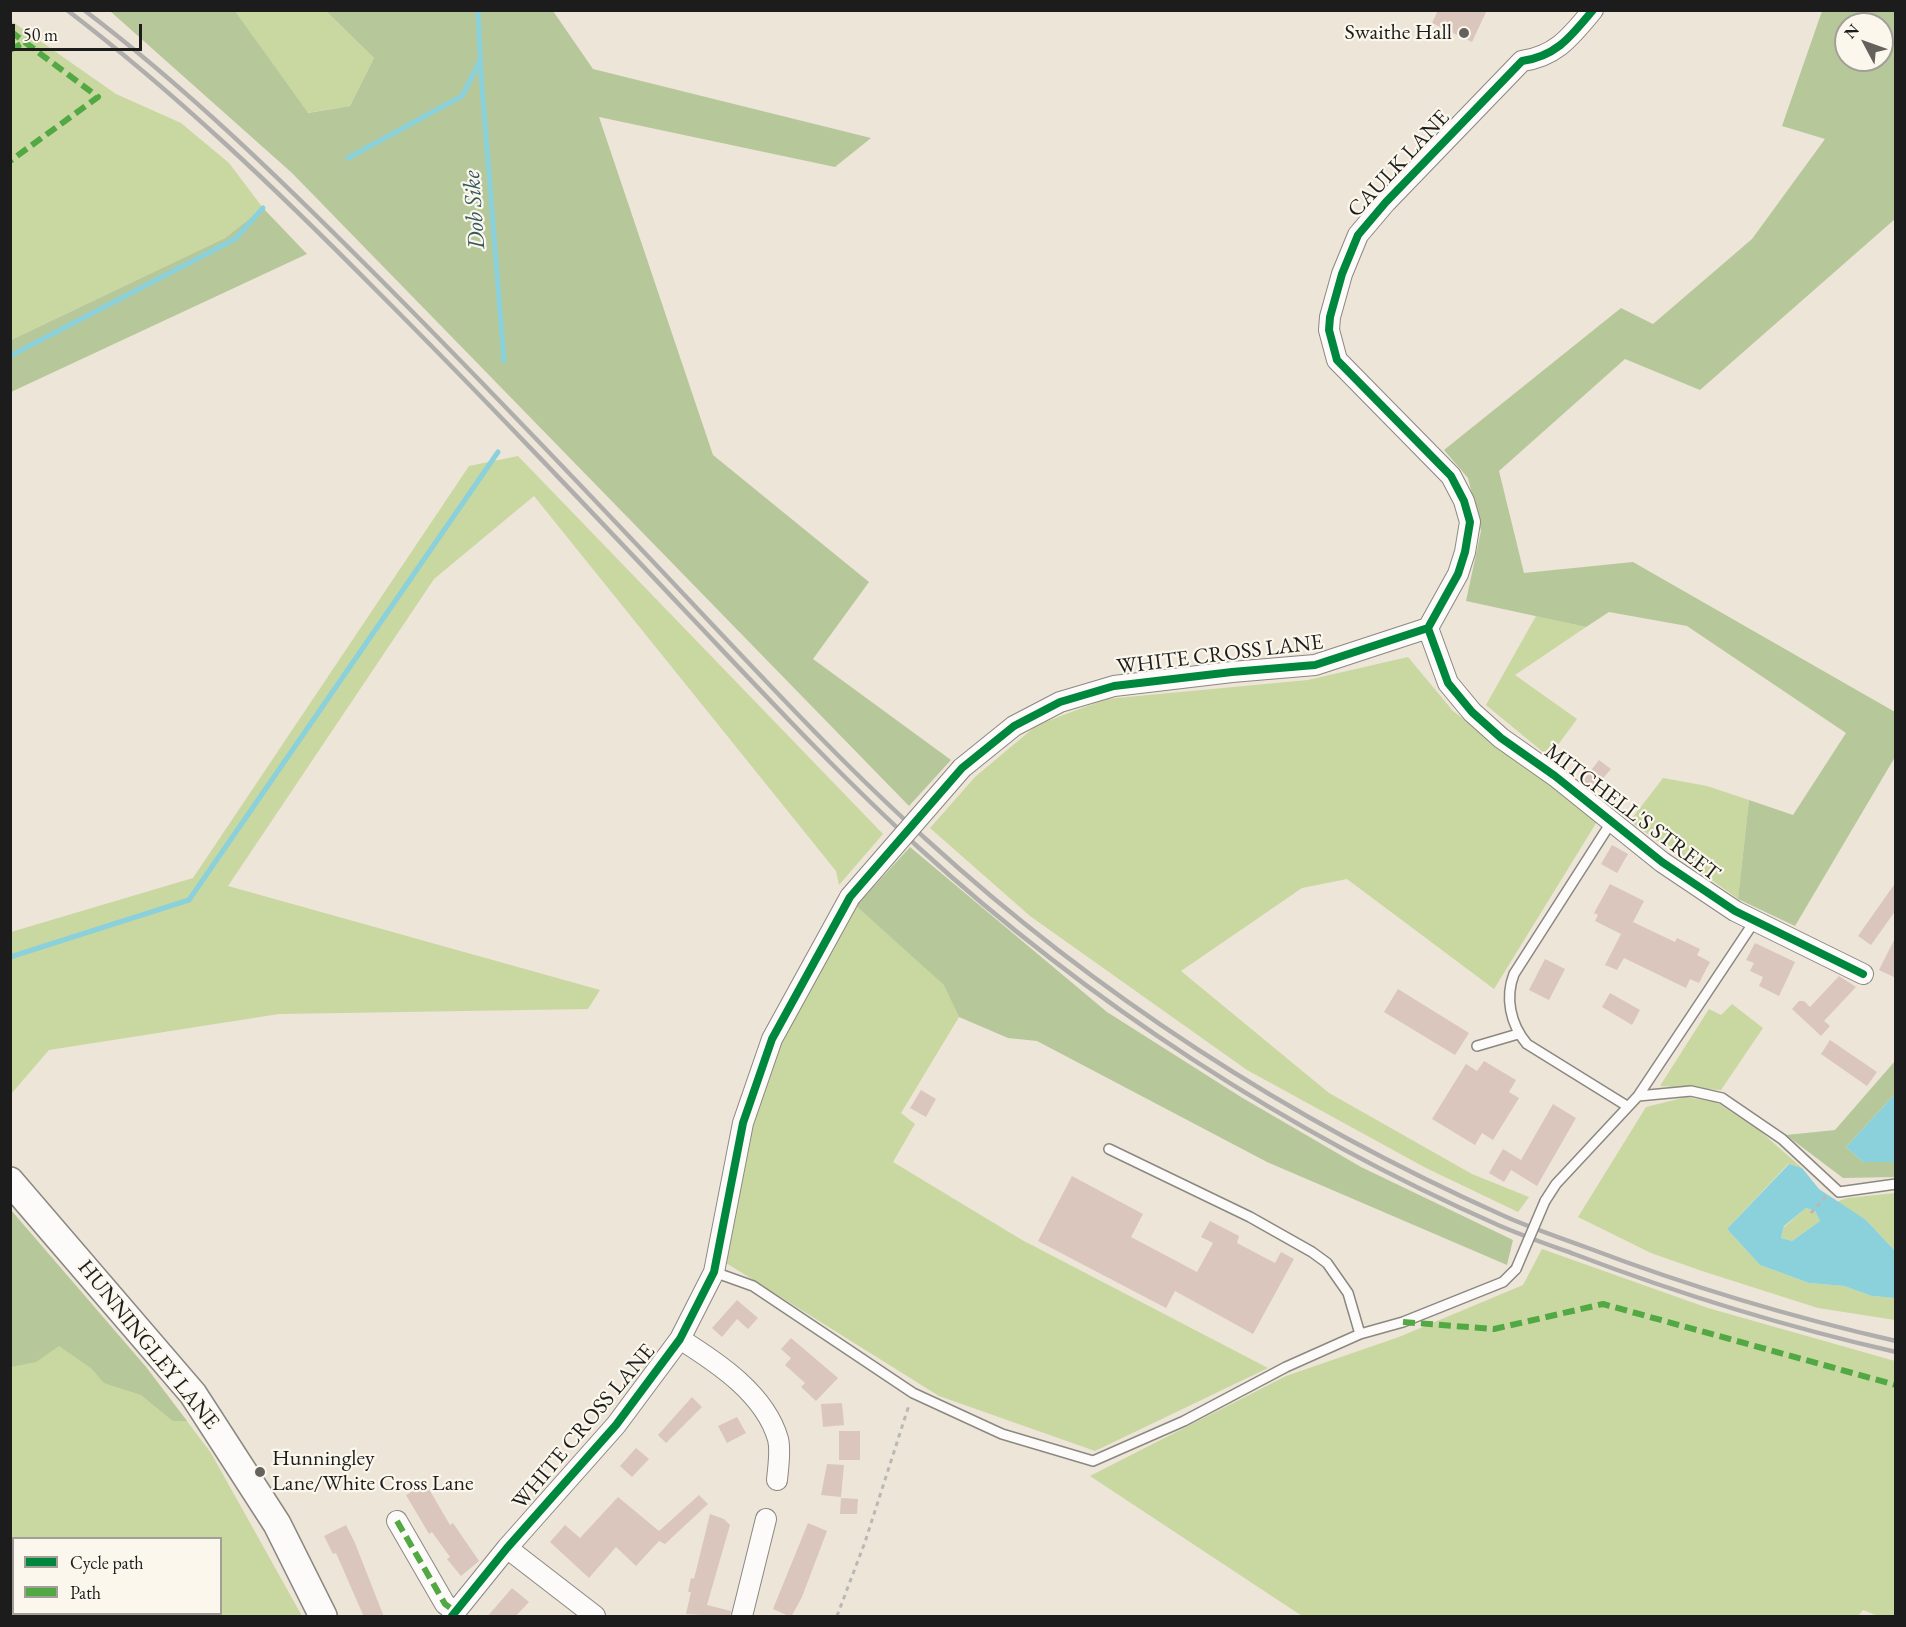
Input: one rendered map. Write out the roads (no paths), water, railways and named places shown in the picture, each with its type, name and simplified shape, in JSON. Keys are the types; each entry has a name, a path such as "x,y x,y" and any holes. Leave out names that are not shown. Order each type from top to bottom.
{"main road":[{"name":"HUNNINGLEY LANE","path":"10,1181 193,1394 237,1459 291,1550 323,1617"}],"street":[{"name":"CAULK LANE","path":"1428,628 1458,574 1470,530 1468,514 1451,476 1337,360 1329,330 1334,303 1358,235 1386,202 1522,61 1541,58 1559,48 1593,10"},
{"name":"WHITE CROSS LANE","path":"454,1614 507,1548 616,1425 680,1339 714,1272 744,1123 772,1039 850,897 962,768 1014,726 1060,702 1082,695 1114,686 1315,665 1428,628"},
{"name":"MITCHELL'S STREET","path":"1428,628 1448,683 1472,712 1662,862 1754,921 1863,974"},
{"path":"680,1339 746,1389 765,1408 779,1441 777,1480"},
{"path":"742,1617 766,1519"},
{"path":"396,1521 445,1604 454,1614"},
{"path":"507,1548 595,1617"}],"lane":[{"path":"1612,821 1514,974 1507,991 1518,1034 1527,1044 1627,1106"},
{"path":"714,1272 753,1286 913,1393 1002,1434 1093,1461 1184,1421 1286,1367 1360,1334 1403,1322 1503,1282 1516,1269 1545,1201 1556,1184 1638,1096 1754,921"},
{"path":"1477,1046 1518,1034"},
{"path":"1638,1096 1691,1091 1722,1098 1782,1139 1839,1192 1896,1184"},
{"path":"1109,1149 1250,1217 1327,1263 1348,1293 1360,1334"}],"water":[{"path":"1895,1094 1895,1162 1863,1162 1846,1147"},
{"path":"1789,1164 1802,1168 1819,1189 1866,1220 1895,1251 1895,1298 1872,1296 1844,1286 1809,1283 1760,1265 1727,1229","holes":["1806,1208 1815,1211 1820,1221 1792,1241 1781,1238 1784,1226"]}],"waterway":[{"name":"Dob Sike","path":"478,10 504,361"},
{"name":"Dob Sike","path":"348,158 462,96 480,61"},
{"name":"Dob Sike","path":"10,356 235,239 263,208"},
{"path":"10,957 189,900 498,452"}],"railway":[{"path":"67,10 188,110 339,253 495,411 802,733 888,819 983,904 1121,1011 1193,1060 1342,1149 1498,1225 1613,1269 1693,1296 1773,1321 1896,1352"},
{"path":"84,10 197,103 269,170 416,315 815,732 898,814 992,897 1128,1002 1273,1096 1347,1139 1513,1220 1702,1288 1818,1322 1896,1341"}],"place":[{"name":"Swaithe Hall","path":"1464,33"},
{"name":"Hunningley Lane/White Cross Lane","path":"260,1472"}]}
